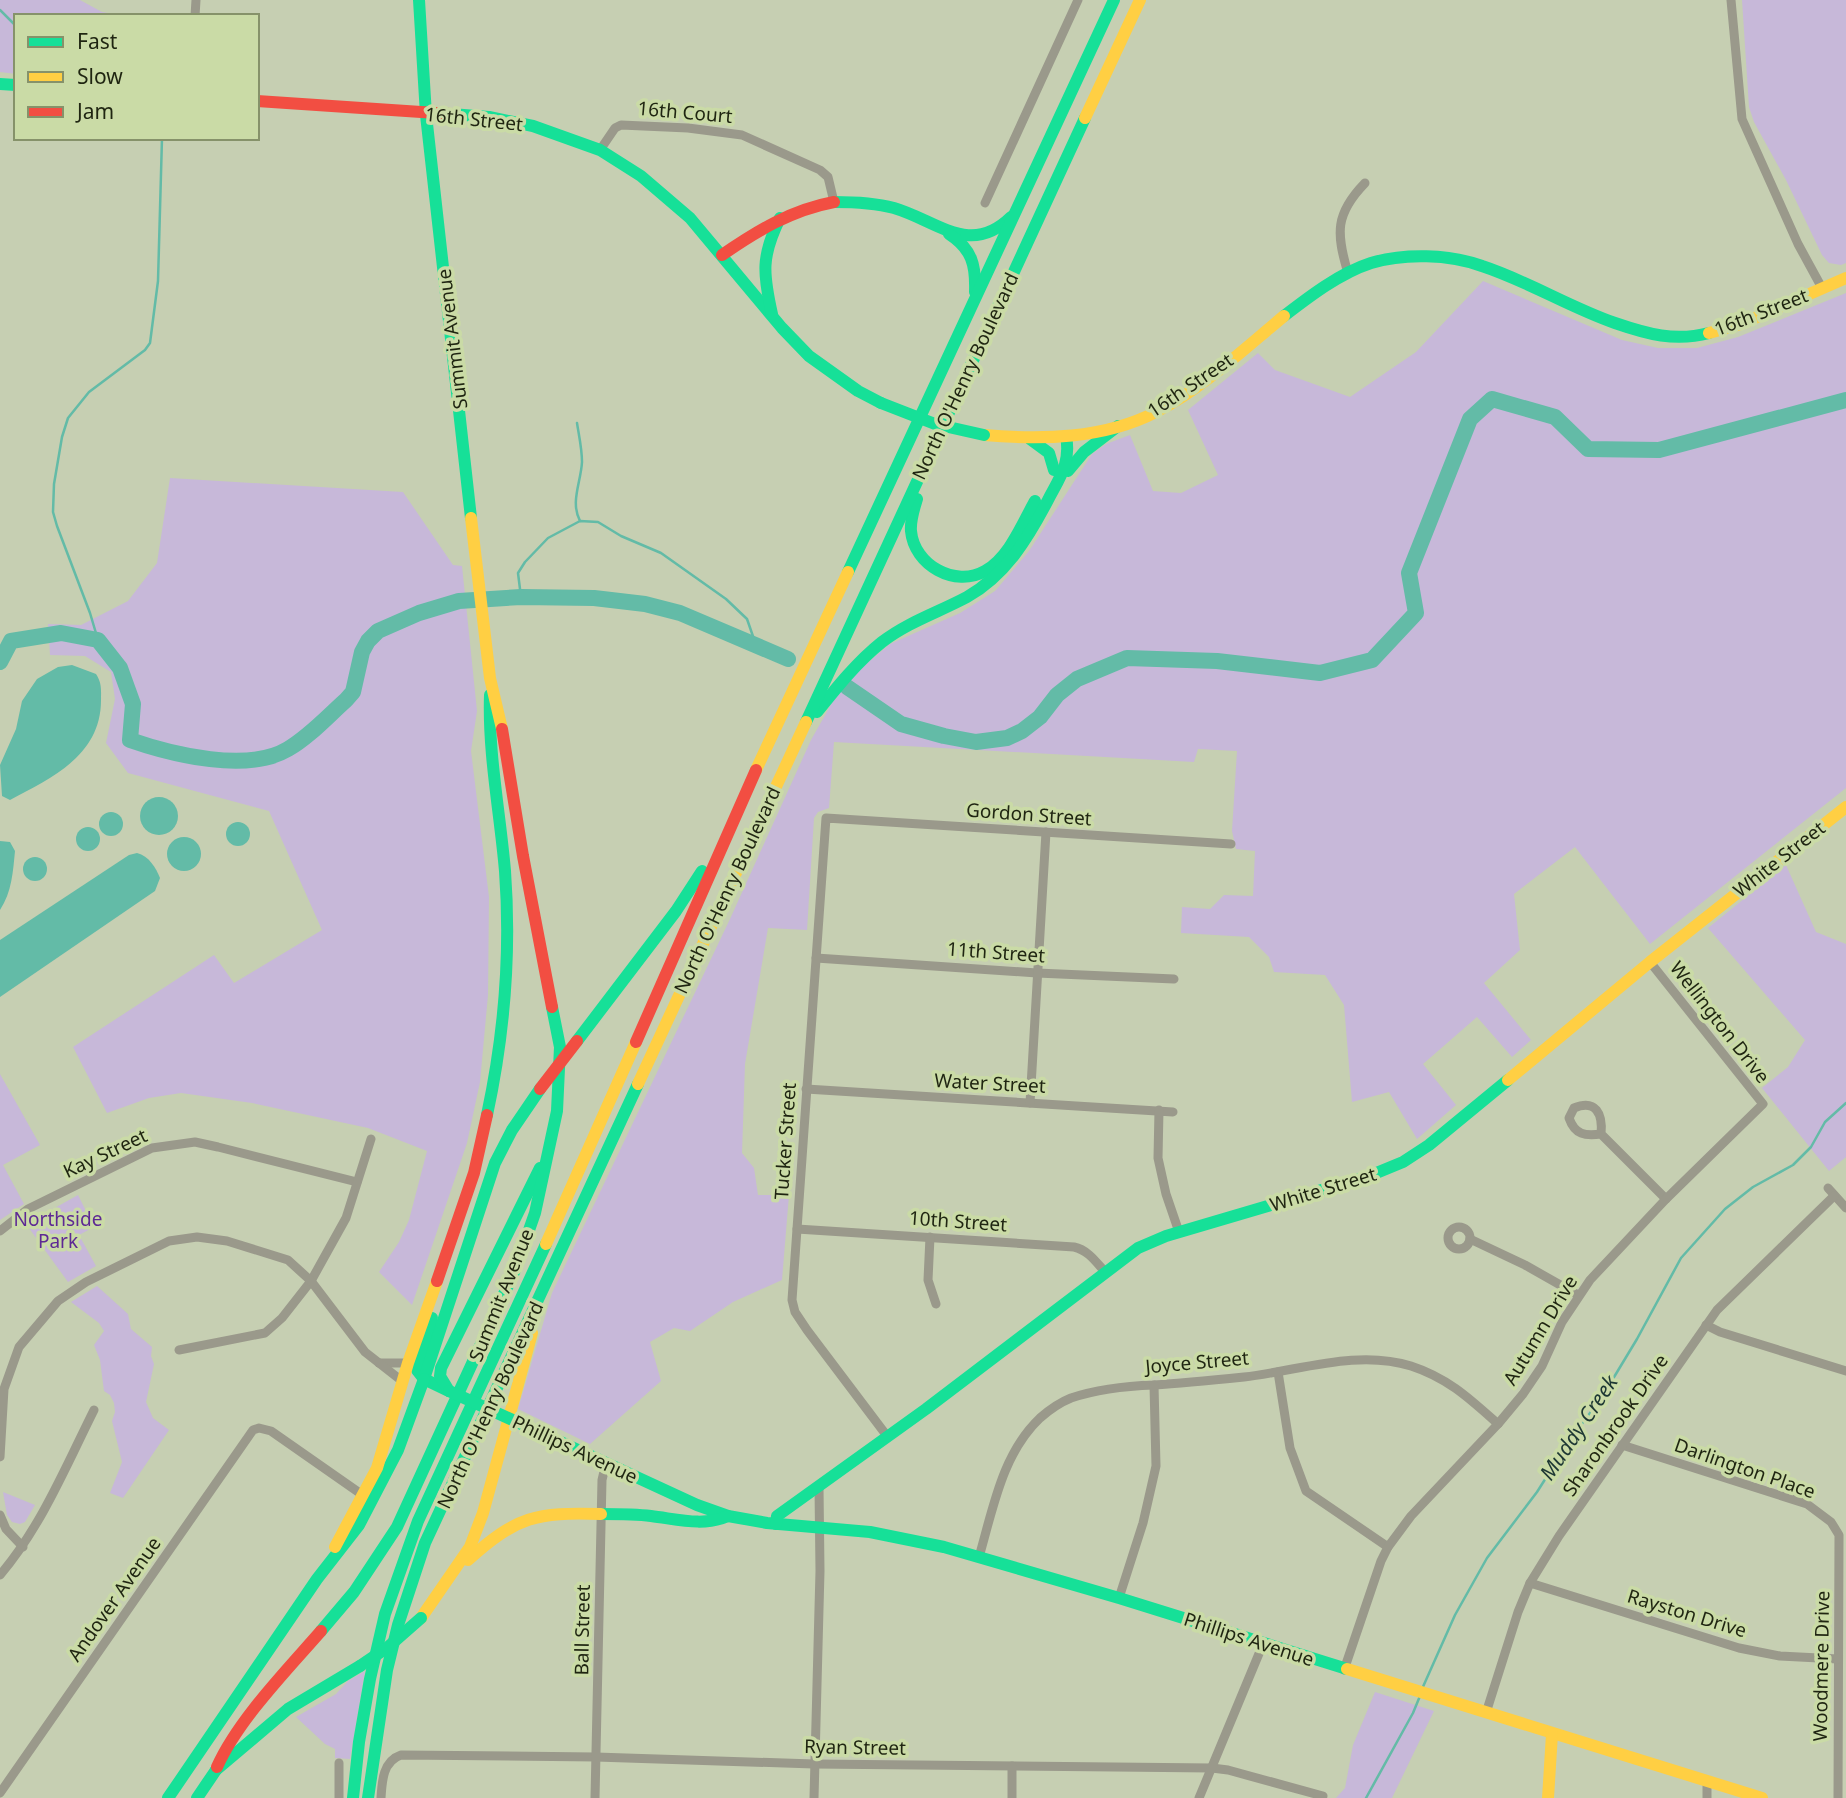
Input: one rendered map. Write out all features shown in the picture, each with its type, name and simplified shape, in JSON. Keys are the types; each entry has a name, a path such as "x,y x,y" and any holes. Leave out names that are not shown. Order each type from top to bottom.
{"main road":[{"name":"Summit Avenue","path":"200,1793 222,1756 263,1698 354,1592 397,1527 515,1270 535,1213 557,1111 560,1047 523,856 503,732 490,678 482,618 426,113 419,0"},
{"name":"North O'Henry Boulevard","path":"353,1798 359,1742 385,1614 418,1521 543,1251 729,831 1114,0"},
{"name":"North O'Henry Boulevard","path":"368,1798 387,1670 398,1625 425,1543 1140,0"},
{"name":"16th Street","path":"259,101 463,114 511,121 565,136 600,150 641,176 690,218 773,318 810,356 859,391 881,403 934,424 984,435 1030,439 1066,436 1118,426 1156,412 1203,381 1302,302 1348,273 1381,261 1412,257 1447,258 1481,265 1597,317 1652,337 1690,338 1741,324 1846,278"},
{"path":"722,255 762,226 781,217 798,209 834,202 872,203 964,235 981,236 997,230 1016,213"},
{"path":"773,318 765,282 763,253 781,217"},
{"path":"920,218 963,242 972,256 976,271 975,301"},
{"path":"1055,486 1084,452 1118,426"},
{"path":"936,442 912,518 912,536 918,553 928,566 950,575 966,577 984,572 996,562 1054,470 1066,436"},
{"path":"797,739 841,680 880,642 912,622 970,597 995,576 1019,550 1069,457 1066,436"},
{"path":"1030,439 1049,453 1054,470"},
{"name":"Summit Avenue","path":"317,1579 377,1468 402,1381 474,1173 495,1077 504,1007 507,940 505,872 489,726 490,678"},
{"name":"White Street","path":"776,1524 776,1516 926,1409 1138,1248 1179,1232 1369,1176 1403,1161 1429,1145 1650,962 1846,807"},
{"name":"Summit Avenue","path":"168,1798 317,1579 359,1525 376,1495 398,1450 495,1163 512,1130 540,1089 676,911 729,831"},
{"path":"449,1391 440,1376 441,1368 537,1175 552,1135"},
{"path":"424,1379 417,1366 444,1278 445,1257"},
{"path":"216,1770 288,1709 388,1647 421,1618 453,1574 470,1547 483,1513 547,1284"},
{"name":"Phillips Avenue","path":"424,1379 697,1505 728,1516 897,1537 979,1557 1762,1798"},
{"name":"Phillips Avenue","path":"453,1574 499,1532 516,1522 544,1514 649,1516 709,1522 728,1516"},
{"path":"1548,1798 1552,1734"},
{"path":"184,1775 200,1793"}],"street":[{"path":"985,203 1078,0"},
{"path":"1731,0 1742,119 1798,244 1822,288"},
{"name":"16th Court","path":"600,150 615,128 621,125 688,128 742,135 820,170 828,177 834,202"},
{"path":"1348,273 1340,246 1339,224 1343,210 1365,183"},
{"name":"Gordon Street","path":"826,818 1231,844"},
{"name":"Tucker Street","path":"826,818 792,1300 795,1312 887,1436"},
{"path":"1030,1103 1046,832"},
{"name":"11th Street","path":"816,958 1174,979"},
{"name":"Wellington Drive","path":"1650,962 1763,1104"},
{"name":"Water Street","path":"806,1089 1172,1112"},
{"name":"Autumn Drive","path":"1344,1670 1388,1547 1411,1516 1498,1424 1542,1366 1578,1295 1611,1255 1763,1104"},
{"path":"1159,1110 1158,1158 1166,1194 1179,1232"},
{"path":"1601,1134 1666,1199"},
{"path":"179,1350 265,1333 282,1318 311,1281 346,1218 371,1139"},
{"name":"Kay Street","path":"0,1231 28,1209 152,1148 177,1144 195,1142 357,1182"},
{"name":"Sharonbrook Drive","path":"1486,1713 1530,1583 1706,1325 1717,1310 1831,1192 1846,1208"},
{"name":"10th Street","path":"797,1228 1082,1249 1106,1273"},
{"path":"0,1457 4,1389 19,1347 58,1301 86,1282 169,1241 197,1237 227,1241 288,1261 311,1281 365,1352 402,1381"},
{"path":"930,1237 928,1280 936,1304"},
{"path":"1470,1239 1525,1265 1578,1295"},
{"path":"1706,1325 1720,1332 1846,1371"},
{"name":"Joyce Street","path":"979,1557 1006,1469 1018,1443 1041,1417 1069,1399 1125,1385 1154,1385 1278,1372 1341,1361 1380,1360 1410,1366 1460,1389 1498,1424"},
{"path":"377,1363 408,1363"},
{"path":"1278,1372 1290,1448 1306,1491 1388,1547"},
{"path":"1119,1598 1143,1523 1156,1466 1154,1385"},
{"path":"0,1575 23,1547 94,1409"},
{"name":"Andover Avenue","path":"0,1793 248,1434 259,1428 271,1432 364,1496"},
{"name":"Darlington Place","path":"1622,1445 1807,1504 1842,1533"},
{"name":"Ball Street","path":"595,1798 602,1480 607,1464"},
{"path":"814,1798 820,1487"},
{"path":"0,1515 6,1529 23,1547"},
{"name":"Woodmere Drive","path":"1838,1798 1842,1533"},
{"name":"Rayston Drive","path":"1530,1583 1739,1648 1780,1656 1839,1659"},
{"path":"1199,1798 1263,1644"},
{"name":"Ryan Street","path":"380,1798 387,1765 401,1755 596,1757 814,1764 1212,1768 1228,1770 1323,1797"},
{"path":"339,1763 339,1798"},
{"path":"1012,1766 1012,1798"},
{"path":"1707,1782 1707,1798"}],"green space":[{"path":"0,0 80,0 102,12 114,14 14,14 14,74 0,72"},
{"path":"1742,0 1846,0 1846,263 1841,265 1829,263 1822,255 1754,122 1749,107"},
{"path":"1483,281 1622,340 1658,348 1697,348 1738,337 1846,293 1846,788 1650,944 1575,847 1514,894 1520,950 1484,983 1531,1040 1512,1057 1477,1017 1423,1064 1456,1105 1417,1139 1389,1092 1352,1102 1344,1005 1325,975 1274,972 1269,957 1249,937 1181,933 1182,907 1210,909 1224,895 1253,896 1255,851 1236,849 1232,831 1237,751 1198,749 1194,762 834,742 829,808 818,812 814,818 807,930 768,928 745,1064 742,1153 754,1168 758,1195 789,1195 782,1280 733,1302 690,1331 674,1328 650,1342 661,1381 590,1444 518,1409 552,1293 730,919 811,740 833,701 860,669 890,644 960,613 995,591 1029,551 1092,454 1106,444 1130,435 1153,491 1181,493 1218,475 1188,410 1258,353 1275,370 1350,397 1416,352"},
{"path":"170,478 403,492 453,565 462,566 477,711 471,751 489,897 488,995 480,1082 467,1143 412,1305 379,1272 399,1242 409,1220 427,1151 368,1128 252,1103 181,1093 149,1098 107,1113 73,1047 214,955 234,983 322,930 269,811 128,773 106,743 115,699 111,672 85,656 50,655 48,624 81,625 128,601 157,563"},
{"path":"1786,865 1816,932 1846,944 1846,1157 1829,1171 1762,1088 1788,1067 1805,1040 1708,928"},
{"path":"0,1074 40,1145 3,1165 24,1204 0,1220"},
{"name":"Northside Park","path":"78,1195 94,1227 79,1235 96,1266 68,1282 26,1224"},
{"path":"97,1286 128,1314 131,1329 152,1347 154,1364 146,1402 153,1418 169,1430 123,1498 110,1493 122,1462 112,1421 114,1403 104,1391 100,1360 94,1345 104,1331 99,1323 71,1302"},
{"path":"3,1492 35,1505 25,1522 12,1522 7,1515"},
{"path":"365,1671 350,1759 335,1758 335,1749 325,1744 296,1717 336,1694 348,1681"},
{"path":"1375,1692 1434,1711 1392,1798 1336,1798 1345,1788 1353,1745"}],"water":[{"path":"72,665 96,674 100,684 99,719 93,736 71,763 10,800 2,796 0,765 16,729 22,701 37,679 58,667"},
{"path":"159,797 172,803 178,816 172,829 159,835 146,829 140,816 146,803"},
{"path":"111,812 120,815 123,824 120,833 111,836 102,833 99,824 102,815"},
{"path":"238,822 247,825 250,834 247,843 238,846 229,843 226,834 229,825"},
{"path":"88,827 97,830 100,839 97,848 88,851 79,848 76,839 79,830"},
{"path":"184,837 196,842 201,854 196,866 184,871 172,866 167,854 172,842"},
{"path":"0,841 10,842 15,851 13,874 0,910"},
{"path":"137,853 154,866 160,878 155,891 0,997 0,940 129,855"},
{"path":"35,857 44,860 47,869 44,878 35,881 26,878 23,869 26,860"}],"waterway":[{"path":"0,10 14,24"},
{"path":"98,640 53,512 54,484 68,418 89,392 145,350 150,343 158,281 162,140"},
{"path":"847,687 901,724 976,742 1007,738 1022,731 1040,717 1057,695 1077,679 1127,658 1217,661 1320,673 1372,660 1416,613 1409,573 1470,419 1492,399 1555,417 1588,449 1659,450 1846,400"},
{"path":"577,423 582,457 576,499 580,521"},
{"path":"521,597 518,573 548,538 580,521 598,522 621,536 661,553 726,599 747,619 756,645"},
{"path":"0,662 11,641 61,633 98,640 120,668 133,704 130,740 188,756 232,761 271,756 296,744 353,692 362,652 378,631 419,613 459,601 521,597 594,598 645,604 680,613 788,659"},
{"name":"Muddy Creek","path":"1422,1689 1455,1615 1487,1558 1537,1492 1572,1437 1602,1397 1681,1258 1725,1209 1753,1187 1793,1165 1811,1147 1825,1122 1846,1103"},
{"name":"Muddy Creek","path":"1366,1798 1420,1696"}],"traffic: fast":[{"path":"419,0 426,115 471,518"},
{"path":"848,572 1114,0"},
{"path":"0,84 14,85"},
{"path":"451,114 489,117 533,126 600,150 641,176 690,218 782,328 809,356 858,391 881,403"},
{"path":"806,722 1085,118"},
{"path":"834,202 894,208 968,235 996,229 1011,217"},
{"path":"772,314 765,265 769,243 780,218"},
{"path":"949,234 963,246 971,258 975,274 975,292"},
{"path":"1284,316 1326,286 1359,267 1384,260 1427,256 1482,266 1598,317 1638,330 1673,337 1709,333"},
{"path":"881,403 935,424 984,435"},
{"path":"1068,471 1084,452 1118,426"},
{"path":"817,712 856,666 882,642 913,623 967,597 1004,567 1032,528 1060,477 1066,462 1066,436"},
{"path":"1030,439 1049,453 1054,470"},
{"path":"917,499 911,531 920,554 938,570 961,577 985,571 1001,558 1035,501"},
{"path":"487,1115 502,1024 507,932 505,871 491,739 490,695"},
{"path":"577,1041 676,911 702,871"},
{"path":"321,1631 354,1592 397,1527 515,1270 535,1213 557,1111 560,1047 552,1007"},
{"path":"776,1524 777,1516 926,1409 1138,1248 1166,1236 1369,1176 1403,1162 1429,1145 1508,1080"},
{"path":"368,1798 387,1670 398,1625 425,1543 638,1084"},
{"path":"424,1379 495,1163 512,1130 540,1089"},
{"path":"449,1391 440,1376 441,1368 540,1168"},
{"path":"353,1798 359,1742 385,1614 418,1521 546,1244"},
{"path":"432,1318 417,1370 424,1379 449,1391"},
{"path":"168,1798 317,1579 359,1525 398,1450 424,1379"},
{"path":"449,1391 528,1427"},
{"path":"528,1427 697,1505 728,1516 767,1523 870,1532 944,1547 1347,1669"},
{"path":"601,1514 700,1522 728,1516"},
{"path":"360,1666 388,1647 421,1618"},
{"path":"216,1770 288,1709 360,1666"},
{"path":"197,1798 216,1770"}],"traffic: slow":[{"path":"1085,118 1140,0"},
{"path":"1709,333 1741,324 1846,278"},
{"path":"984,435 1072,435 1115,428 1136,421 1190,392 1284,316"},
{"path":"471,518 490,678 502,729"},
{"path":"756,770 848,572"},
{"path":"638,1084 806,722"},
{"path":"1508,1080 1650,962 1846,807"},
{"path":"546,1244 636,1042"},
{"path":"335,1547 377,1468 408,1363 437,1281"},
{"path":"421,1618 470,1547 483,1513 532,1333"},
{"path":"468,1560 500,1534 528,1520 560,1514 601,1514"},
{"path":"1347,1669 1762,1798"},
{"path":"1548,1798 1552,1734"}],"traffic: jam":[{"path":"259,101 451,114"},
{"path":"722,255 775,223 803,210 834,202"},
{"path":"502,729 552,1007"},
{"path":"636,1042 756,770"},
{"path":"540,1089 577,1041"},
{"path":"437,1281 474,1173 487,1115"},
{"path":"217,1767 237,1731 321,1631"}]}
